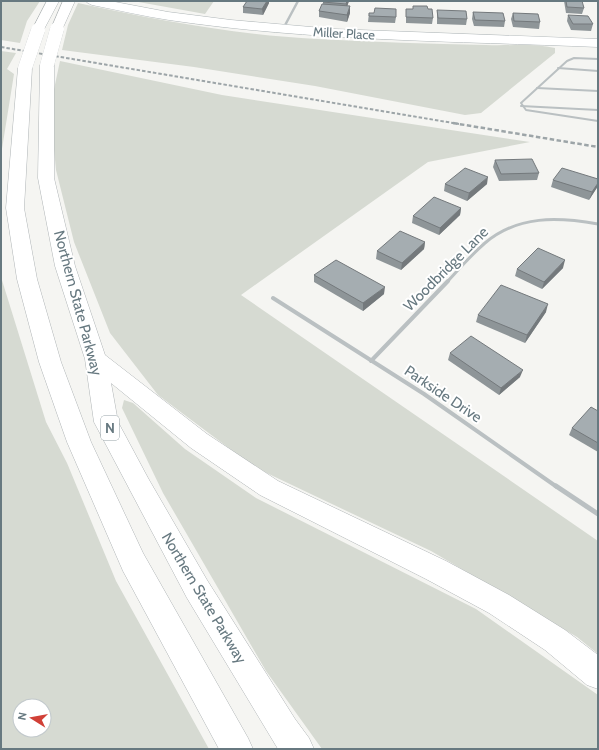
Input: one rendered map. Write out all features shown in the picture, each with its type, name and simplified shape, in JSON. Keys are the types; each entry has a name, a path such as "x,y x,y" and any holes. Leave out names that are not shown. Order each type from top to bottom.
{"main road":[{"name":"Miller Place","path":"92,1 168,16 283,29 334,33 598,43"},
{"name":"Northern State Parkway","path":"50,5 38,30 36,67 15,208 27,279 50,362 79,442 133,562 237,749"},
{"name":"Northern State Parkway","path":"67,5 58,29 36,67 46,178 65,266 96,359 106,422 197,589 284,730 298,749"},
{"path":"96,359 199,441 269,488 436,570 499,604 555,640 598,674"}],"street":[{"path":"283,29 298,1"},
{"name":"Woodbridge Lane","path":"371,361 480,249 498,233 529,220 550,218 568,219 598,224"},
{"name":"Parkside Drive","path":"273,298 424,394 598,514"}],"lane":[{"path":"521,106 524,100 567,61 574,58 598,59"},
{"path":"558,68 598,71"},
{"path":"537,88 598,91"},
{"path":"521,106 598,110"},
{"path":"521,106 526,110 598,121"}],"shaded area":[{"path":"1,1 40,1 27,21 20,43 1,40"},
{"path":"133,1 214,1 205,14"},
{"path":"78,3 167,21 257,34 380,42 547,46 555,48 555,53 481,113 465,115 315,86 194,67 62,50 68,25"},
{"path":"1,51 16,53 7,69 14,74 1,155"},
{"path":"60,61 222,95 530,142 428,162 241,295 598,541 598,654 577,637 431,551 254,467 158,395 110,333 74,242 56,170 50,108"},
{"path":"1,277 46,422 67,463 116,581 209,749 1,749"},
{"path":"124,400 133,403 185,449 256,498 476,609 598,695 598,749 322,749 266,671 163,493 122,408"}],"building":[{"path":"247,1 267,1 262,9 243,7"},
{"path":"323,1 347,1 346,4"},
{"path":"566,1 582,1 584,8 567,7"},
{"path":"322,4 350,6 347,15 319,11"},
{"path":"413,6 427,6 428,9 432,9 433,18 406,17 406,9 413,9"},
{"path":"375,8 396,9 396,17 369,16 369,13 374,13"},
{"path":"437,10 466,11 467,19 438,18"},
{"path":"473,12 503,13 505,21 475,20"},
{"path":"513,13 538,14 540,22 514,21"},
{"path":"568,15 588,16 593,24 573,24"},
{"path":"532,159 539,173 501,174 495,160"},
{"path":"465,168 488,177 469,193 445,184"},
{"path":"562,168 598,179 598,183 592,192 553,180"},
{"path":"434,197 461,208 440,228 413,216"},
{"path":"400,231 425,242 402,263 377,251"},
{"path":"538,248 565,260 544,282 517,269"},
{"path":"336,260 385,287 363,303 314,275"},
{"path":"501,285 548,304 527,335 478,315"},
{"path":"471,336 523,370 501,388 450,353"},
{"path":"591,407 598,411 598,443 572,428"}],"railway":[{"path":"1,47 456,124"},
{"path":"456,124 598,147"}]}
